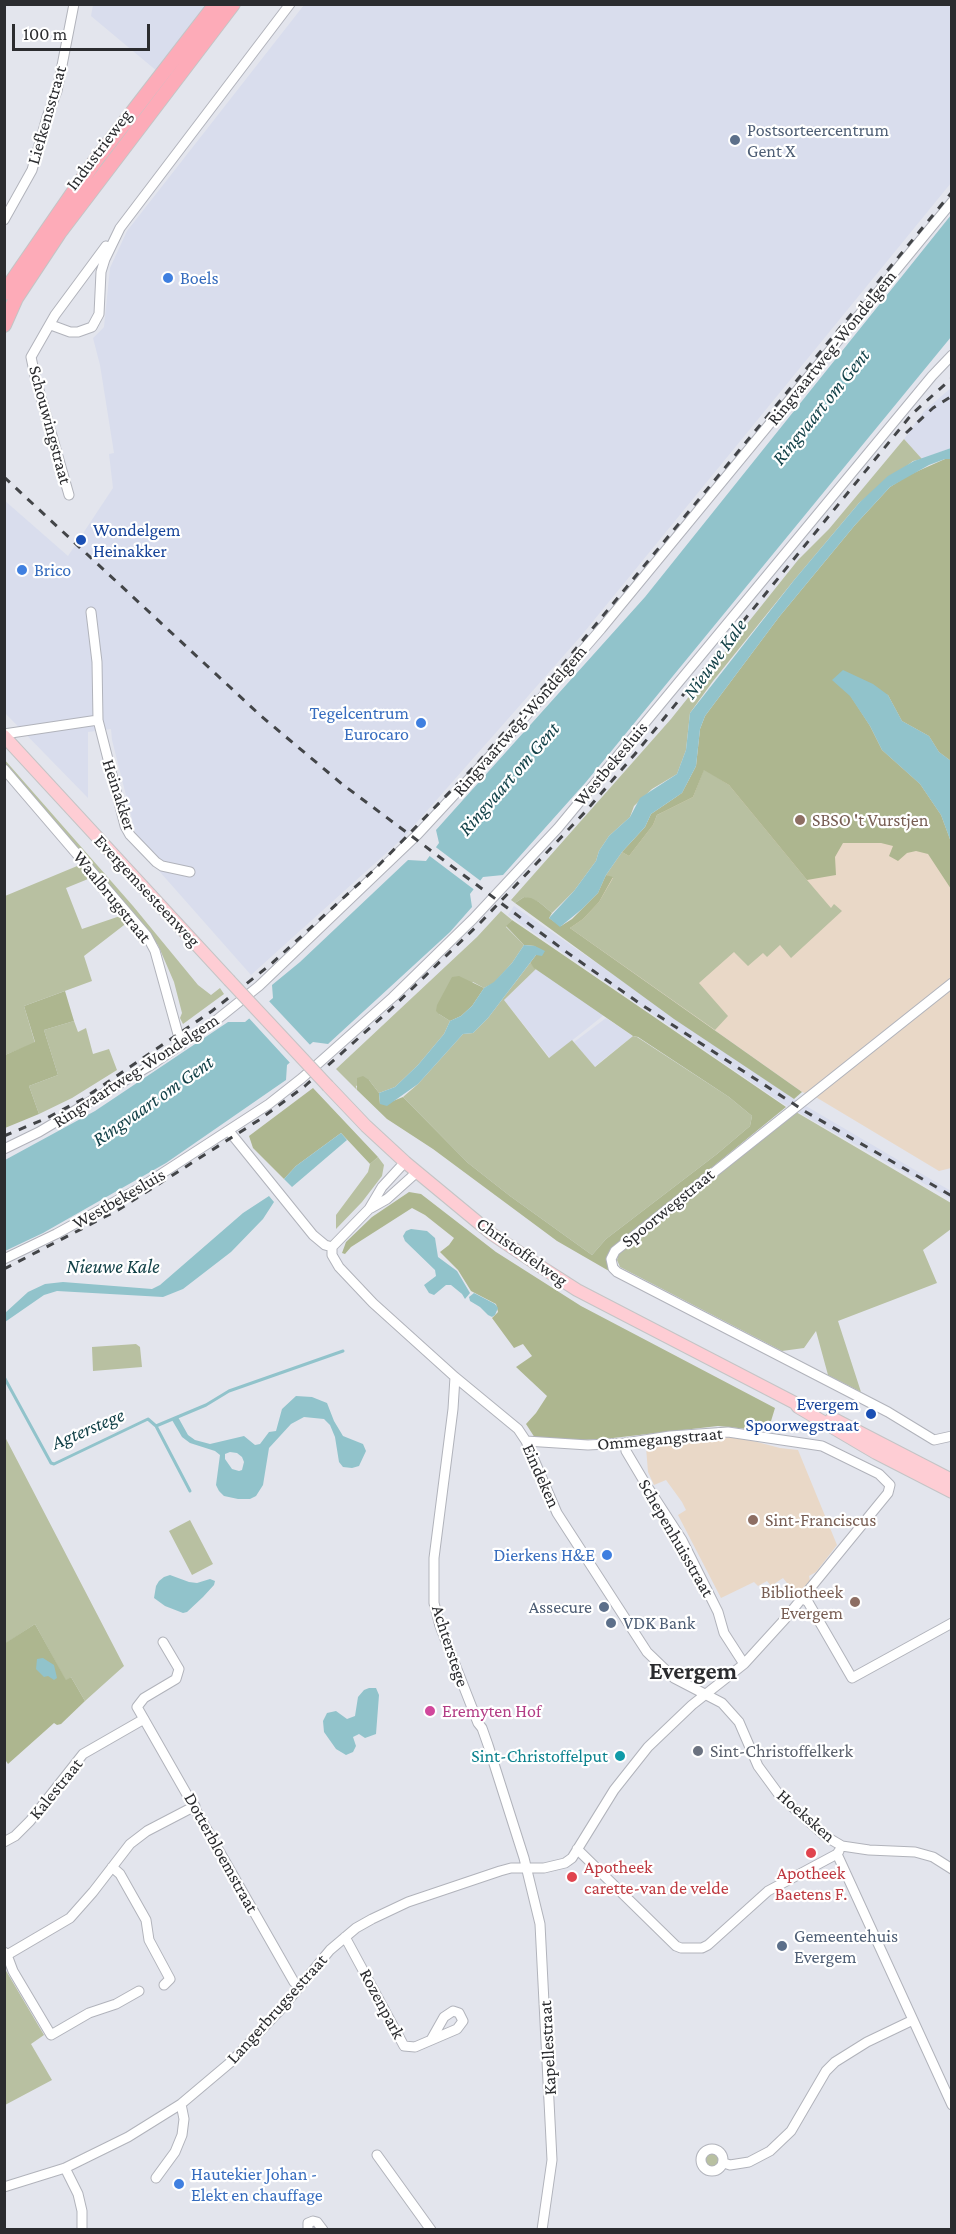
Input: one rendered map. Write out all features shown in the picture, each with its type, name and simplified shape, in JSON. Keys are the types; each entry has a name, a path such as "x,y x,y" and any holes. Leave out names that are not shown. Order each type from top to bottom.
{"highway":[{"name":"Industrieweg","path":"4,293 95,161 216,4"},
{"name":"Industrieweg","path":"4,325 25,283 59,233 234,4"}],"main road":[{"name":"Evergemsesteenweg","path":"4,735 290,1046"},
{"name":"Christoffelweg","path":"290,1046 366,1126 405,1162 492,1234 577,1290 795,1403 798,1407 865,1446 951,1492"},
{"name":"Christoffelweg","path":"795,1403 800,1403 858,1431 951,1480"}],"street":[{"name":"Liefkensstraat","path":"4,220 32,170 57,91 75,4"},
{"path":"120,228 105,259 99,314 92,327 70,332 51,326 68,297 120,228 290,4"},
{"name":"Ringvaartweg-Wondelgem","path":"4,1149 39,1132 152,1065 214,1022 259,986 357,895 418,834 506,740 685,528 951,202"},
{"name":"Schouwingstraat","path":"51,326 31,357 69,495"},
{"name":"Westbekesluis","path":"4,1259 138,1190 228,1131 287,1090 393,997 473,919 573,810 951,355"},
{"name":"Heinakker","path":"91,612 97,662 98,720 125,826 129,835 162,866 190,872"},
{"path":"4,735 98,720"},
{"name":"Waalbrugstraat","path":"4,769 147,936 155,951 181,1045"},
{"name":"Spoorwegstraat","path":"951,983 615,1251 611,1259 613,1268 617,1272 888,1412 934,1440 951,1437"},
{"path":"228,1131 313,1235 332,1248 369,1209 382,1187 405,1162"},
{"path":"369,1209 387,1199 417,1172"},
{"name":"Eindeken","path":"332,1248 334,1261 354,1285 455,1377 518,1429 526,1441 557,1514 647,1652 674,1678 705,1695"},
{"name":"Achterstege","path":"455,1377 434,1558 434,1603 440,1626 489,1746 527,1868"},
{"name":"Ommegangstraat","path":"526,1441 588,1445 625,1443 720,1431 797,1441 829,1448 879,1474 890,1485 888,1493 802,1598"},
{"name":"Schepenhuisstraat","path":"625,1443 626,1451 640,1475 682,1540 722,1624 724,1633 744,1664"},
{"path":"951,1623 852,1678 808,1602 802,1598 744,1664 705,1695 648,1747 614,1790 577,1849 676,1946 681,1948 702,1948 708,1945 768,1891 839,1850 951,2105"},
{"path":"144,1719 137,1707 144,1698 176,1679 179,1669 163,1642"},
{"name":"Hoeksken","path":"705,1695 722,1703 739,1722 758,1766 780,1796 839,1850 915,1852 949,1863"},
{"name":"Dotterbloemstraat","path":"144,1719 294,1982 299,1986"},
{"name":"Kalestraat","path":"4,1842 15,1836 30,1821 83,1754 144,1719"},
{"path":"139,1991 116,2004 89,2013 51,2035 13,1971 6,1953 70,1918 130,1844 147,1831 195,1806"},
{"name":"Langerbrugsestraat","path":"4,2187 65,2168 128,2137 180,2104 232,2061 345,1936 372,1918 408,1902 510,1868 544,1868 565,1863 577,1849"},
{"path":"112,1867 120,1874 146,1920 149,1940 171,1979 164,1985"},
{"name":"Kapellestraat","path":"527,1868 540,1924 551,2116 552,2160 542,2229"},
{"name":"Rozenpark","path":"345,1936 404,2046 415,2047 431,2040"},
{"path":"724,2163 730,2165 749,2162 770,2151 791,2130 826,2071 835,2062 867,2042 913,2020"},
{"path":"156,2178 175,2152 182,2135 184,2119 180,2104"},
{"path":"377,2155 431,2229"},
{"path":"65,2168 78,2194 82,2211 82,2229"},
{"path":"308,2229 308,2223 313,2221 317,2222 322,2229"}],"shaded area":[{"path":"93,5 212,5 158,72 91,16"},
{"path":"304,5 951,5 951,183 581,636 403,838 251,975 160,872 136,835 111,729 88,732 88,798 5,713 4,500 68,556 113,488 109,454 114,453 100,365 93,338 104,327 110,268 127,231"},
{"path":"951,388 951,448 922,459 904,439 924,411"},
{"name":"SBSO 't Vurstjen","path":"951,459 951,1168 939,1171 814,1096 802,1092 570,928 622,852 675,799"},
{"path":"514,906 794,1099 951,1191 951,1199 782,1103 508,915"},
{"path":"536,969 604,1015 550,1058 504,1000"},
{"path":"606,1018 633,1036 594,1067 574,1042"},
{"name":"Sint-Franciscus","path":"703,1437 742,1438 780,1448 798,1450 837,1545 816,1572 809,1576 810,1581 798,1597 783,1578 771,1586 767,1581 758,1586 754,1582 721,1598 678,1515 686,1510 682,1502 666,1480 654,1485 648,1472 646,1447 671,1445 671,1442"}],"green space":[{"path":"904,439 922,459 913,461 859,503 713,681 690,713 686,750 677,774 652,789 634,806 630,817 609,836 599,851 596,861 574,891 552,913 539,902 524,897 515,903 511,900 671,719 798,560 829,529"},
{"path":"945,459 951,459 951,761 939,752 929,736 902,721 888,695 833,680 850,695 882,750 920,784 941,815 951,842 951,889 928,854 916,851 907,853 898,861 889,856 893,846 881,843 843,843 835,857 836,875 807,880 729,785 704,770 693,797 657,815 653,825 629,856 622,852 645,827 651,814 682,793 696,766 700,729 705,716 779,617 855,525 890,487 909,475"},
{"path":"4,759 133,906 198,985 211,995 220,988 224,994 183,1024 174,982 158,945 5,764"},
{"path":"704,769 729,785 831,908 834,904 842,911 791,958 780,945 767,957 763,953 748,966 734,952 699,983 728,1016 715,1030 570,928 583,919 599,902 613,878 606,875 622,852 629,856 653,825 657,815 693,797"},
{"path":"82,864 93,877 66,888 82,929 123,915 128,922 84,956 92,981 24,1006 35,1043 5,1055 5,896"},
{"path":"606,875 613,877 599,902 583,919 570,928 802,1092 794,1099 674,1019 515,903 524,897 539,902 552,913 549,918 561,926 572,919 598,893"},
{"path":"501,911 512,920 506,927 524,945 512,963 494,983 484,988 473,982 439,1014 450,1021 444,1034 418,1065 395,1087 379,1093 369,1080 356,1086 357,1090 336,1069 477,937"},
{"path":"512,920 786,1107 613,1248 607,1257 609,1271 557,1241 433,1149 387,1119 357,1090 357,1078 363,1076 379,1093 380,1104 403,1097 468,1163 592,1255 606,1239 750,1126 752,1116 729,1097 638,1037 633,1036 534,968 530,963 536,955 535,946 524,945 506,926"},
{"path":"530,963 536,969 504,1000 549,1058 572,1040 595,1067 633,1036 637,1037 729,1097 752,1116 750,1126 606,1239 592,1255 468,1163 403,1097 418,1084 463,1034 473,1033 488,1018"},
{"path":"459,976 484,988 472,1006 461,1016 450,1021 436,1011 437,1005 452,977"},
{"path":"65,991 74,1021 44,1030 58,1075 29,1086 39,1114 5,1128 5,1055 35,1042 24,1006"},
{"path":"74,1021 78,1032 86,1028 93,1054 109,1049 117,1070 72,1098 39,1114 29,1086 58,1075 44,1030"},
{"path":"313,1088 378,1157 370,1164 341,1133 296,1166 284,1179 253,1148 249,1136"},
{"path":"796,1112 951,1203 951,1229 923,1250 937,1283 838,1321 861,1392 828,1375 816,1331 804,1348 782,1351 620,1267 617,1260 619,1253"},
{"path":"378,1157 384,1165 382,1176 362,1202 336,1229 336,1215 368,1172 370,1164"},
{"path":"409,1192 421,1194 496,1252 581,1306 775,1408 768,1431 718,1426 583,1440 535,1438 526,1424 547,1396 516,1367 532,1356 523,1344 514,1348 492,1318 498,1312 496,1304 471,1291 458,1270 440,1252 454,1238 425,1215 412,1208 351,1247 345,1254 342,1253 346,1242 372,1217"},
{"path":"136,1344 140,1347 142,1367 93,1371 92,1347"},
{"path":"4,1435 124,1666 85,1701 71,1677 66,1681 35,1624 5,1644"},
{"path":"190,1520 213,1564 192,1575 169,1531"},
{"path":"35,1624 66,1680 71,1677 85,1701 61,1724 54,1723 8,1764 4,1758 4,1644"},
{"path":"5,1969 44,2035 31,2044 52,2080 5,2105"},
{"path":"712,2150 719,2153 722,2160 719,2167 712,2170 705,2167 702,2160 705,2153"}],"water":[{"name":"Ringvaart om Gent","path":"951,215 951,337 586,782 503,875 483,877 470,894 472,907 450,932 328,1044 313,1042 287,1065 286,1080 166,1163 43,1233 5,1251 5,1160 95,1111 228,1022 245,1022 273,998 272,985 300,962 408,860 426,861 439,843 436,830 645,597"},
{"path":"951,448 951,459 929,465 890,487 855,525 779,617 705,716 700,729 696,766 682,793 651,814 645,827 622,852 606,875 598,893 582,909 560,927 549,918 574,891 596,861 599,851 609,836 630,817 640,798 677,774 686,750 690,713 795,579 859,503 888,476 914,461"},
{"path":"843,670 873,684 888,695 902,721 929,736 939,752 951,761 951,842 941,815 920,784 882,750 870,726 850,696 832,680"},
{"path":"524,945 535,946 545,951 542,956 536,955 488,1018 473,1033 463,1034 418,1084 387,1106 380,1104 379,1093 395,1087 418,1065 444,1034 450,1021 461,1016 472,1006 484,988 494,982 512,963"},
{"path":"341,1133 347,1140 292,1187 284,1179 296,1166"},
{"path":"269,1196 274,1202 263,1219 231,1252 183,1289 163,1297 57,1291 44,1295 5,1322 5,1313 28,1292 45,1284 63,1282 152,1289 160,1285 243,1213"},
{"path":"411,1229 427,1231 435,1238 438,1257 457,1271 470,1293 465,1299 451,1285 446,1285 434,1295 429,1293 424,1285 436,1276 435,1270 405,1241 403,1236"},
{"path":"474,1293 495,1304 498,1308 495,1315 492,1317 488,1315 470,1301 469,1297"},
{"path":"296,1396 312,1397 327,1403 343,1436 363,1444 366,1451 359,1466 343,1467 339,1462 335,1437 330,1425 324,1419 304,1417 291,1424 269,1448 263,1485 256,1496 250,1499 238,1499 224,1496 216,1485 220,1455 215,1451 190,1443 182,1437 172,1420 178,1417 188,1435 195,1440 210,1444 244,1436 255,1445 260,1444 269,1432 276,1431 282,1409","holes":["237,1453 244,1462 242,1470 239,1471 232,1469 225,1459 225,1454"]},
{"path":"170,1575 189,1582 197,1583 210,1579 215,1581 203,1597 183,1613 165,1606 154,1598 159,1581"},
{"path":"43,1658 54,1665 57,1678 54,1680 48,1676 44,1677 36,1669 37,1659"},
{"path":"369,1688 376,1688 379,1695 376,1734 365,1738 359,1734 353,1737 356,1746 353,1752 346,1755 336,1749 324,1732 323,1721 327,1713 336,1711 347,1719 355,1716 358,1697"}],"pier":[{"path":"433,845 482,882 476,891 427,854"},
{"path":"267,999 312,1047 292,1065 247,1016"}],"waterway":[{"path":"156,1426 206,1405 229,1391 343,1351"},
{"name":"Agterstege","path":"4,1377 51,1463 54,1464 148,1419 156,1426 190,1491"}],"railway":[{"path":"4,1136 47,1118 83,1099 212,1011 270,965 376,868 475,766 555,674 952,192"},
{"path":"4,1269 118,1210 259,1120 305,1086 392,1008 480,923 586,811 912,414 952,378"},
{"path":"906,433 933,408 952,396"},
{"path":"4,477 261,716 342,784 565,951 642,1005 806,1112 952,1196"}],"place":[{"name":"Postsorteercentrum Gent X","path":"735,140"},
{"name":"Boels","path":"168,278"},
{"name":"Wondelgem Heinakker","path":"81,540"},
{"name":"Brico","path":"22,570"},
{"name":"Tegelcentrum Eurocaro","path":"421,723"},
{"name":"SBSO 't Vurstjen","path":"800,820"},
{"name":"Evergem Spoorwegstraat","path":"871,1414"},
{"name":"Sint-Franciscus","path":"753,1520"},
{"name":"Dierkens H&E","path":"607,1555"},
{"name":"Bibliotheek Evergem","path":"855,1602"},
{"name":"Assecure","path":"604,1607"},
{"name":"VDK Bank","path":"611,1623"},
{"name":"Eremyten Hof","path":"430,1711"},
{"name":"Sint-Christoffelkerk","path":"698,1751"},
{"name":"Sint-Christoffelput","path":"620,1756"},
{"name":"Apotheek Baetens F.","path":"811,1853"},
{"name":"Apotheek carette-van de velde","path":"572,1877"},
{"name":"Gemeentehuis Evergem","path":"782,1946"},
{"name":"Hautekier Johan - Elekt en chauffage","path":"179,2184"}],"district":[{"name":"Evergem","path":"693,1672"}],"water label":[{"name":"Nieuwe Kale","path":"715,659"},
{"name":"Nieuwe Kale","path":"113,1267"}]}
